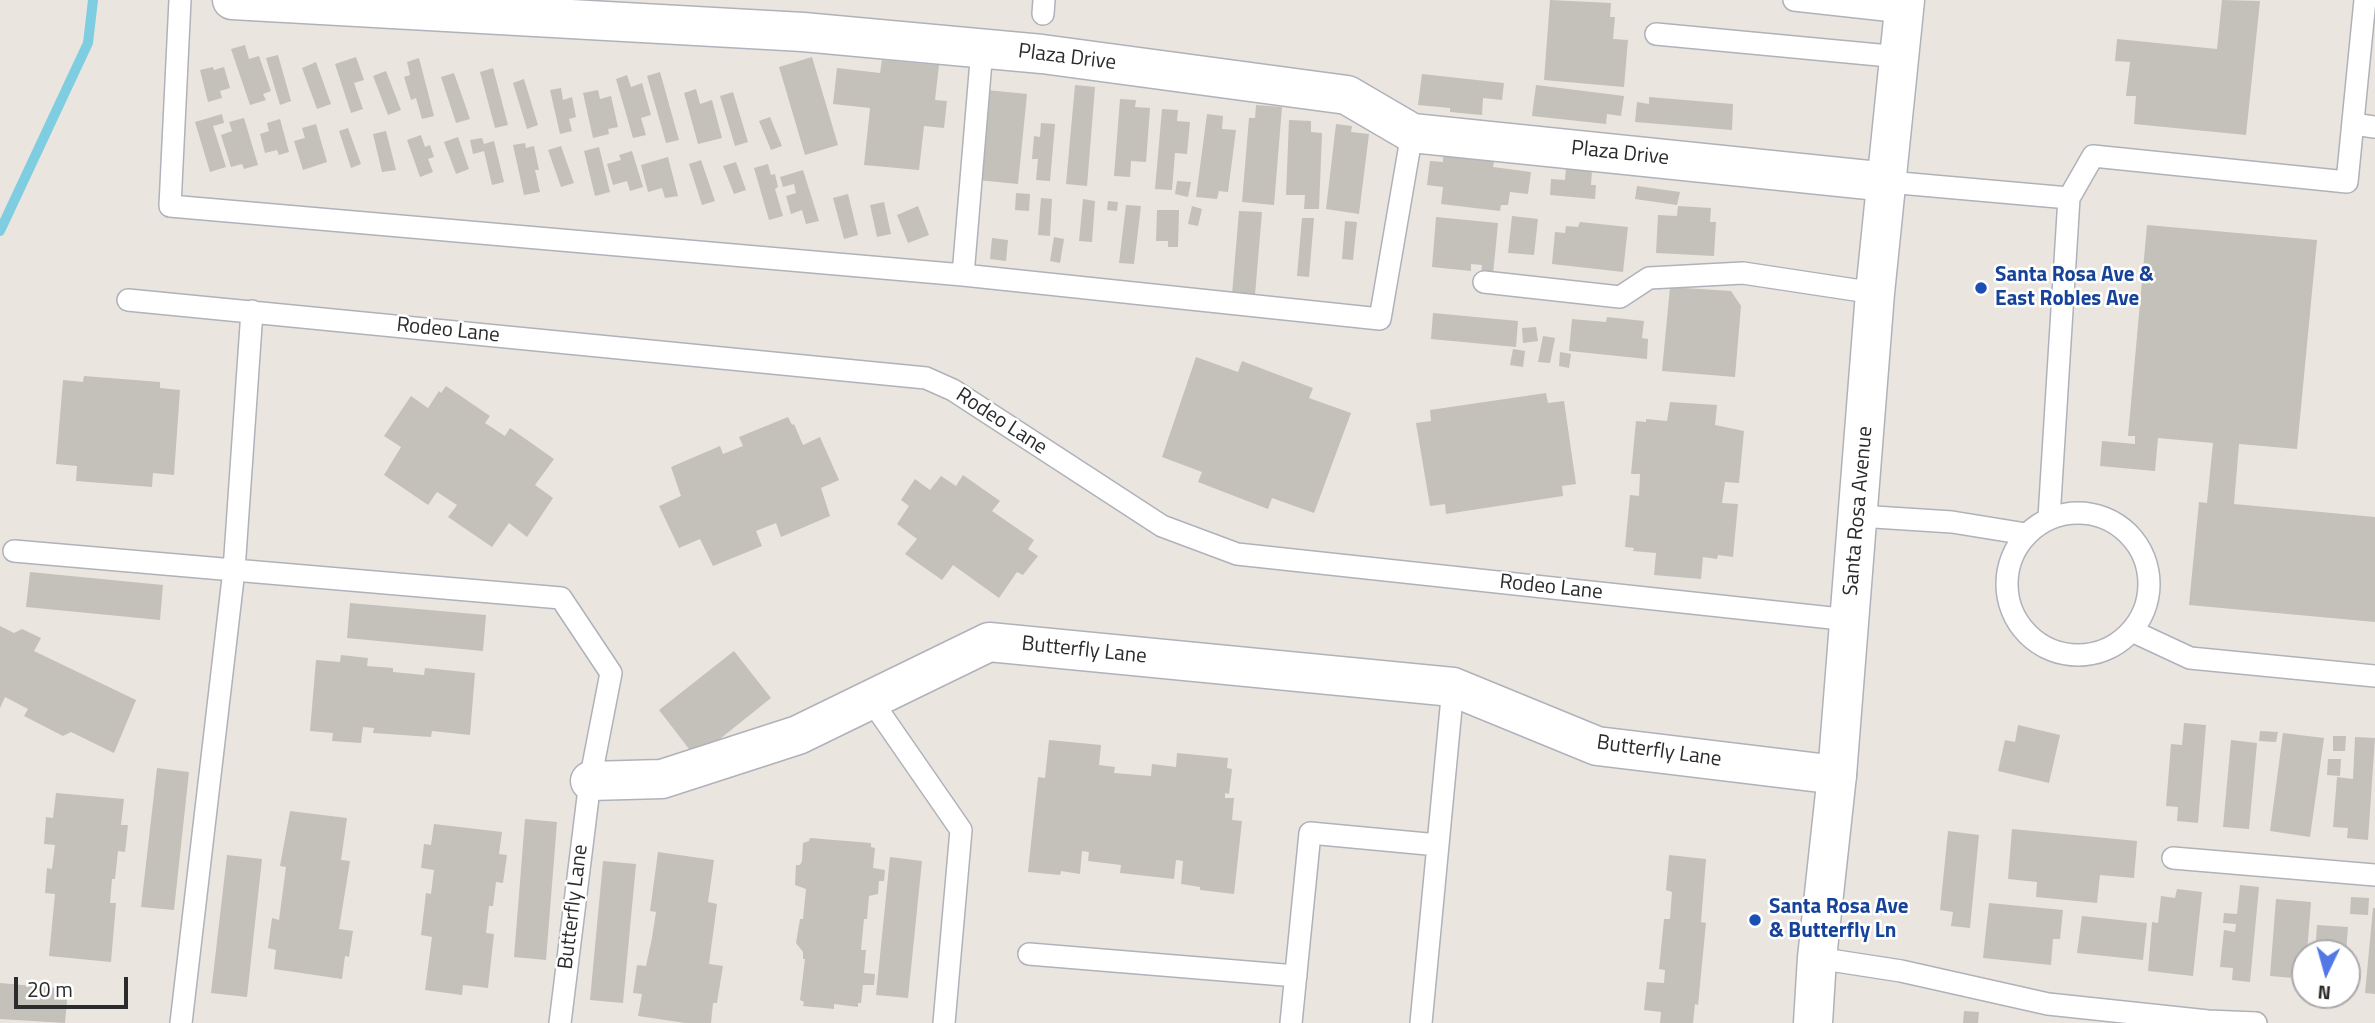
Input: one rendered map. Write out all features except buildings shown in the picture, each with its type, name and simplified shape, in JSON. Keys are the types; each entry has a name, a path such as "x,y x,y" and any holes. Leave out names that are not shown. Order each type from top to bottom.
{"street":[{"name":"Plaza Drive","path":"232,0 803,32 1042,54 1347,95 1412,133 1888,182"},
{"name":"Santa Rosa Avenue","path":"1813,1023 1859,516 1875,293 1904,6"},
{"name":"Butterfly Lane","path":"590,780 662,779 798,735 989,642 1453,687 1597,746 1837,775"}],"lane":[{"path":"180,0 170,206 963,275 1380,319 1412,133"},
{"path":"1794,0 1904,6"},
{"path":"2049,518 2069,198 2093,156 2347,182 2365,0"},
{"path":"1656,34 1900,57"},
{"path":"963,275 982,49"},
{"path":"2353,124 2375,127"},
{"path":"1888,182 2069,198"},
{"path":"1484,282 1620,297 1649,278 1743,273 1875,293"},
{"name":"Rodeo Lane","path":"128,300 926,378 953,390 1162,526 1237,554 1850,620"},
{"path":"181,1023 234,570 252,311"},
{"path":"2073,513 2097,515 2118,525 2136,542 2146,563 2150,587 2144,610 2132,631 2114,645 2093,654 2070,655 2048,649 2029,636 2015,619 2007,597 2006,574 2013,552 2026,534 2049,518 2073,513"},
{"path":"1859,516 1952,522 2026,534"},
{"path":"14,551 561,598 611,673 590,780"},
{"path":"2132,631 2190,658 2375,676"},
{"path":"1421,1023 1453,687"},
{"path":"871,700 961,830 944,1023"},
{"name":"Butterfly Lane","path":"560,1023 590,780"},
{"path":"1291,1023 1310,833 1438,845"},
{"path":"2173,858 2375,874"},
{"path":"1030,954 1296,976"},
{"path":"1817,958 1901,971 2048,1004 2208,1022 2256,1023"}],"waterway":[{"path":"0,231 88,43 93,0"}],"place":[{"name":"Santa Rosa Ave & East Robles Ave","path":"1981,288"},
{"name":"Santa Rosa Ave & Butterfly Ln","path":"1755,920"}]}
